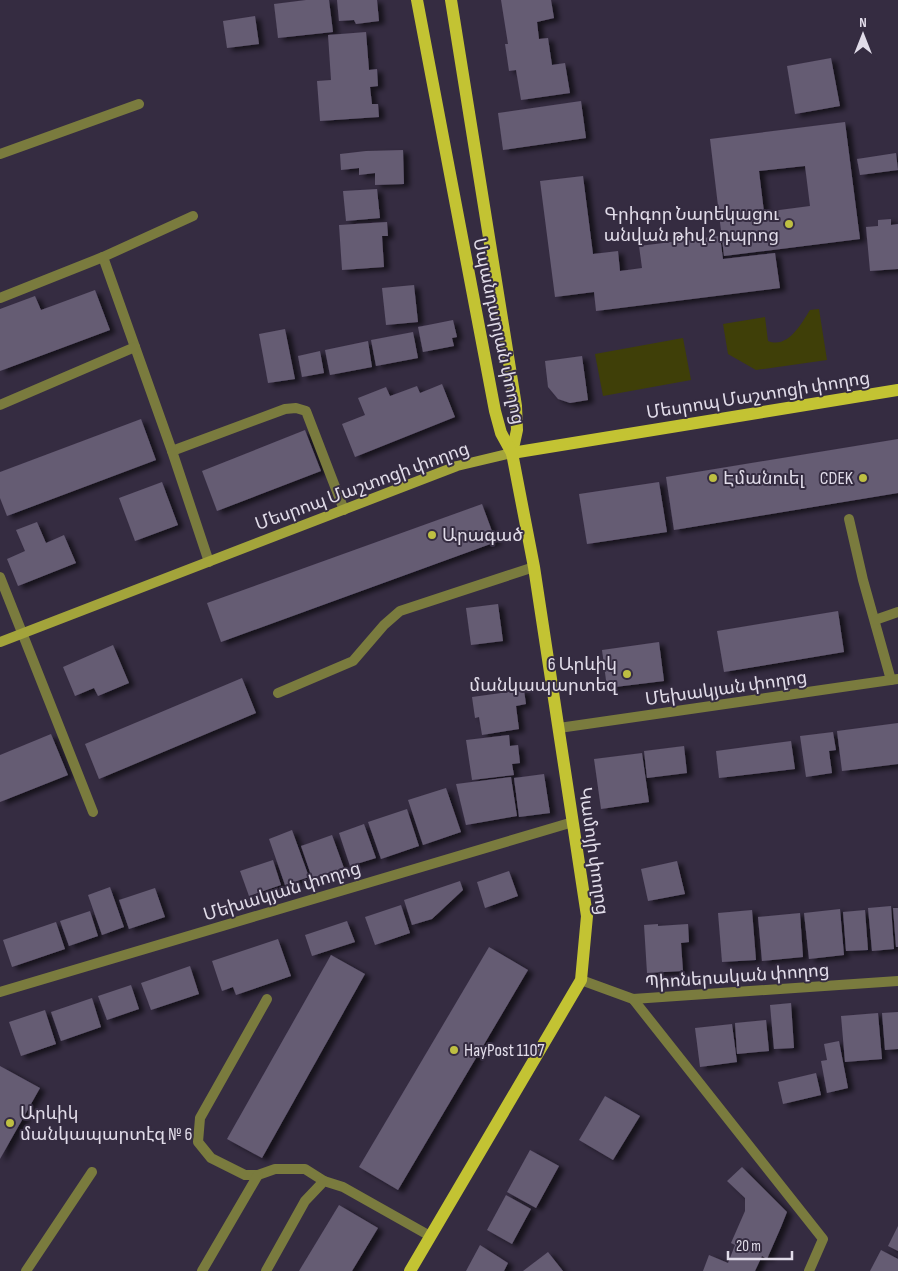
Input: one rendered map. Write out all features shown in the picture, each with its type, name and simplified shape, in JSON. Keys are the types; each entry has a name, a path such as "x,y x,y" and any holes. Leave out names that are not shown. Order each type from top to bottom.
{"main road":[{"name":"Սպանդարյան փողոց","path":"417,0 495,411 501,432 512,453"},
{"name":"Սպանդարյան փողոց","path":"451,0 516,406 517,430 512,453"},
{"name":"Մեսրոպ Մաշտոցի փողոց","path":"0,642 457,466 512,453 898,390"},
{"name":"Կամոյի փողոց","path":"410,1271 581,980 588,916 534,567 512,453"}],"street":[{"path":"0,154 139,104"},
{"path":"0,298 104,258 193,216"},
{"path":"104,258 209,562"},
{"path":"0,405 135,348"},
{"path":"172,451 285,409 296,408 306,411 344,510"},
{"path":"849,519 874,620 894,680"},
{"path":"278,693 353,661 384,625 400,611 534,567"},
{"path":"0,577 93,812"},
{"path":"874,620 898,612"},
{"name":"Մեխակյան փողոց","path":"559,728 894,680"},
{"name":"Մեխակյան փողոց","path":"0,992 573,822"},
{"name":"Պիոներական փողոց","path":"581,980 633,999 898,981"},
{"path":"267,999 200,1118 198,1142 211,1158 245,1175 258,1175 275,1169 305,1169 324,1181 343,1187 430,1236"},
{"path":"633,999 823,1239 809,1271"},
{"path":"26,1271 92,1172"},
{"path":"202,1271 258,1175"},
{"path":"266,1271 306,1201 324,1181"}],"shaded area":[{"path":"819,309 827,360 756,370 728,354 723,324 765,317 768,341 782,342 793,334 810,310"},
{"path":"683,338 691,380 603,396 595,354"}],"building":[{"path":"306,0 329,0 333,32 278,38 274,4"},
{"path":"337,0 377,0 379,21 356,24 354,20 339,21"},
{"path":"501,0 551,0 554,18 537,22 539,39 548,38 552,65 565,63 570,93 521,100 516,70 509,71 505,44 508,44"},
{"path":"255,16 259,44 227,48 223,21"},
{"path":"366,32 369,70 377,69 378,86 370,87 372,104 378,104 379,117 320,121 317,81 331,80 328,35"},
{"path":"831,58 840,106 795,114 787,66"},
{"path":"581,101 586,138 503,150 498,113"},
{"path":"845,122 860,239 724,256 710,139","holes":["805,166 810,206 764,212 759,171"]},
{"path":"403,150 404,184 375,185 375,173 359,175 359,168 341,170 340,154"},
{"path":"896,153 898,170 860,175 857,159"},
{"path":"583,176 593,254 618,251 620,271 642,268 639,246 720,236 723,259 775,253 780,288 596,311 594,292 555,297 540,181"},
{"path":"377,189 380,218 346,221 343,191"},
{"path":"891,219 891,225 898,224 898,269 870,271 866,227 878,226 878,220"},
{"path":"387,222 388,236 382,236 384,267 342,270 339,225"},
{"path":"414,285 418,322 386,325 382,288"},
{"path":"95,290 110,330 0,371 0,309 35,296 41,310"},
{"path":"453,320 457,337 452,338 454,346 423,352 418,327"},
{"path":"285,329 295,379 268,383 259,334"},
{"path":"413,332 418,358 376,366 371,340"},
{"path":"368,341 372,367 330,375 325,350"},
{"path":"320,351 324,373 302,377 298,356"},
{"path":"582,356 588,400 570,403 558,399 548,387 545,361"},
{"path":"442,384 455,417 355,457 342,424 365,415 358,398 386,387 390,396 417,386 420,393"},
{"path":"141,419 156,460 7,516 0,498 0,472"},
{"path":"305,430 321,471 217,511 202,471"},
{"path":"898,439 898,493 674,530 666,477"},
{"path":"162,482 178,525 135,541 119,498"},
{"path":"659,482 667,532 587,544 579,494"},
{"path":"482,504 496,542 221,642 207,603"},
{"path":"37,522 46,543 64,535 76,563 18,586 7,559 25,551 16,530"},
{"path":"498,604 503,641 471,645 466,608"},
{"path":"838,611 844,652 724,672 717,631"},
{"path":"659,642 664,681 607,688 602,650"},
{"path":"113,645 129,683 98,696 94,688 75,696 63,667"},
{"path":"242,678 256,713 99,779 85,744"},
{"path":"524,690 526,704 516,706 519,729 482,735 479,717 475,718 472,697"},
{"path":"898,723 898,764 842,771 837,731"},
{"path":"833,732 836,750 829,751 832,773 806,777 800,736"},
{"path":"51,734 68,775 0,802 0,755"},
{"path":"509,735 510,746 518,745 520,763 512,764 514,775 472,780 466,740"},
{"path":"791,741 795,769 719,778 716,751"},
{"path":"684,746 687,773 647,778 644,751"},
{"path":"642,753 649,802 601,809 594,759"},
{"path":"544,774 550,813 519,817 514,778"},
{"path":"511,777 517,816 466,825 456,784"},
{"path":"446,788 461,832 423,845 408,800"},
{"path":"407,809 419,846 381,859 368,822"},
{"path":"364,824 376,858 350,866 339,833"},
{"path":"292,830 309,877 285,885 269,839"},
{"path":"332,835 344,868 312,878 301,846"},
{"path":"273,860 281,885 249,896 240,871"},
{"path":"677,861 685,894 648,901 641,869"},
{"path":"509,871 518,896 485,908 477,882"},
{"path":"460,881 463,890 432,919 412,925 404,900"},
{"path":"110,887 124,927 102,935 88,895"},
{"path":"155,888 165,917 129,929 119,900"},
{"path":"401,905 410,933 375,945 365,917"},
{"path":"891,906 894,949 872,951 868,908"},
{"path":"893,908 898,908 898,947 896,947"},
{"path":"840,909 844,955 809,959 804,913"},
{"path":"752,910 756,960 722,962 718,913"},
{"path":"865,910 868,950 846,951 843,912"},
{"path":"90,911 98,936 69,946 60,921"},
{"path":"800,913 803,957 762,961 758,917"},
{"path":"347,921 355,942 312,956 305,935"},
{"path":"56,922 65,949 12,967 3,940"},
{"path":"658,924 658,926 688,924 689,942 681,943 683,971 647,973 644,925"},
{"path":"278,939 291,976 236,995 233,987 222,991 212,961"},
{"path":"489,947 528,970 398,1190 359,1167"},
{"path":"331,955 365,974 262,1158 227,1139"},
{"path":"190,966 199,994 151,1010 141,983"},
{"path":"131,985 139,1009 107,1020 98,996"},
{"path":"92,998 101,1027 61,1041 51,1012"},
{"path":"791,1003 794,1048 774,1049 770,1005"},
{"path":"45,1010 56,1044 21,1056 9,1022"},
{"path":"898,1012 898,1049 885,1050 882,1013"},
{"path":"878,1013 882,1059 845,1062 841,1016"},
{"path":"766,1020 769,1051 737,1054 735,1023"},
{"path":"732,1024 737,1062 700,1067 695,1028"},
{"path":"839,1041 848,1088 827,1093 821,1061 827,1060 824,1044"},
{"name":"Արևիկ մանկապարտէզ № 6","path":"0,1066 40,1088 0,1159"},
{"path":"816,1073 821,1095 783,1104 778,1082"},
{"path":"605,1096 640,1116 613,1160 579,1140"},
{"path":"530,1150 559,1166 536,1208 507,1192"},
{"path":"742,1167 787,1212 767,1259 762,1256 755,1271 703,1271 709,1255 728,1263 735,1245 731,1243 745,1211 745,1198 727,1181"},
{"path":"506,1195 531,1209 512,1244 487,1230"},
{"path":"339,1205 378,1228 352,1271 299,1271"},
{"path":"898,1226 898,1251 888,1246"},
{"path":"480,1245 508,1263 504,1271 466,1271"},
{"path":"881,1250 898,1259 898,1271 870,1271"},
{"path":"548,1252 563,1271 523,1271"}],"place":[{"name":"Գրիգոր Նարեկացու անվան թիվ 2 դպրոց","path":"789,224"},
{"name":"Էմանուել","path":"713,478"},
{"name":"CDEK","path":"863,478"},
{"name":"Արագած","path":"432,535"},
{"name":"6 Արևիկ մանկապարտեզ","path":"627,674"},
{"name":"HayPost 1107","path":"454,1050"},
{"name":"Արևիկ մանկապարտէզ № 6","path":"10,1123"}]}
